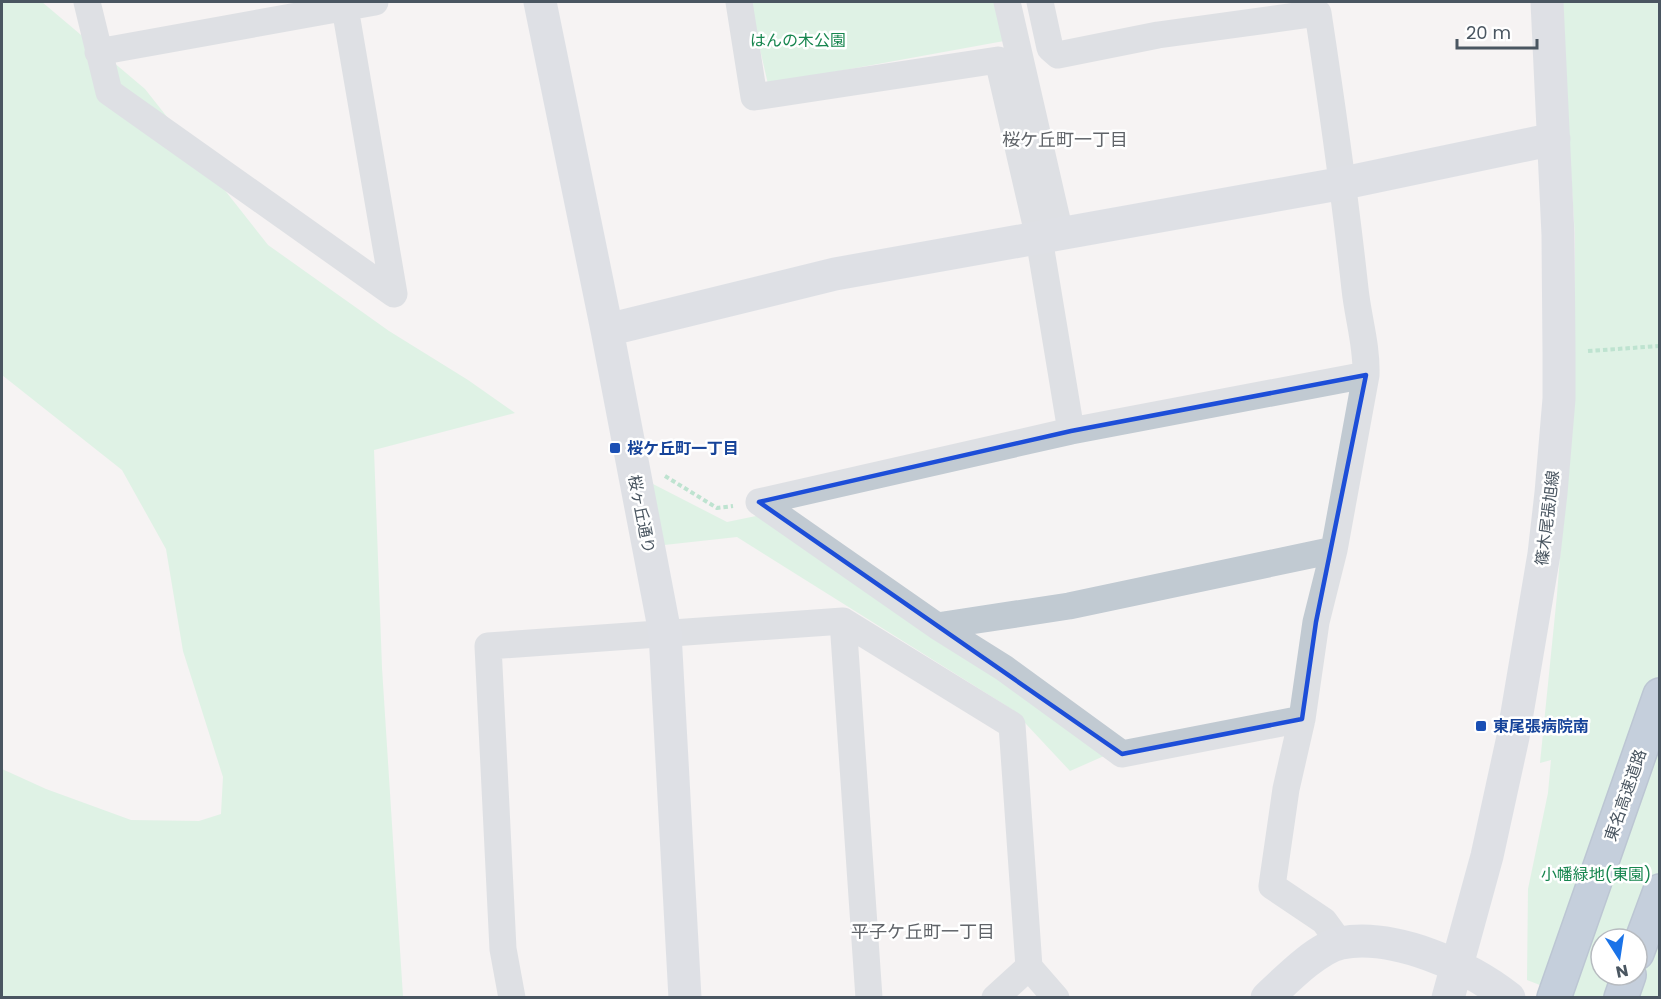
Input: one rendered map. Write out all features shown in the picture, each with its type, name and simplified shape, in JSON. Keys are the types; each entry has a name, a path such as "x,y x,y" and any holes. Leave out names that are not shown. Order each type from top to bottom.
{"highway":[{"name":"東名高速道路","path":"1558,985 1659,695"},
{"path":"1646,927 1659,891"}],"street":[{"path":"87,2 109,92 394,294 344,5"},
{"path":"98,52 344,5 375,2"},
{"name":"桜ヶ丘通り","path":"540,2 607,330 665,633 684,998"},
{"path":"739,2 754,97 998,60 1049,235"},
{"path":"1007,2 1049,235 1071,431"},
{"path":"1040,2 1050,48 1058,55 1318,7 1344,183 1357,305 1367,353 1366,375 1334,550 1316,622 1302,719 1286,789 1272,886 1324,921 1340,943"},
{"name":"篠木尾張旭線","path":"1448,998 1487,856 1513,736 1544,554 1559,399 1554,139 1547,2"},
{"path":"607,330 835,274 1344,183 1554,139"},
{"path":"759,502 1071,431 1366,375"},
{"path":"759,502 937,626 1004,668 1122,754 1302,719"},
{"path":"937,626 1069,606 1334,550"},
{"path":"843,621 869,998"},
{"path":"512,998 503,949 488,646 843,621 1012,725 1029,967 1056,998"},
{"path":"1267,998 1314,956 1340,943 1385,941 1458,965 1509,998"},
{"path":"995,998 1029,967"}],"path":[{"path":"1559,352 1659,346"},
{"path":"631,456 717,508 759,502"}],"highlighted area":[{"path":"1366,375 1316,622 1302,719 1122,754 759,502 1071,431"}],"green space":[{"path":"2,2 42,2 145,89 268,245 389,331 468,380 515,413 374,450 382,668 403,997 2,997 2,769 46,789 131,820 199,821 221,814 223,777 183,651 166,549 122,470 2,375"},
{"name":"はんの木公園","path":"749,2 995,2 1004,41 768,84"},
{"name":"小幡緑地(東園)","path":"1560,2 1659,2 1659,997 1571,997 1527,980 1528,889 1548,793 1551,760 1540,763 1557,595 1574,380 1575,237"},
{"path":"651,483 727,522 761,515 1019,691 1104,756 1070,771 1013,710 737,537 664,545"}],"place":[{"name":"桜ケ丘町一丁目","path":"615,448"},
{"name":"東尾張病院南","path":"1481,726"}],"district":[{"name":"桜ケ丘町一丁目","path":"1065,140"},
{"name":"平子ケ丘町一丁目","path":"923,932"}]}
